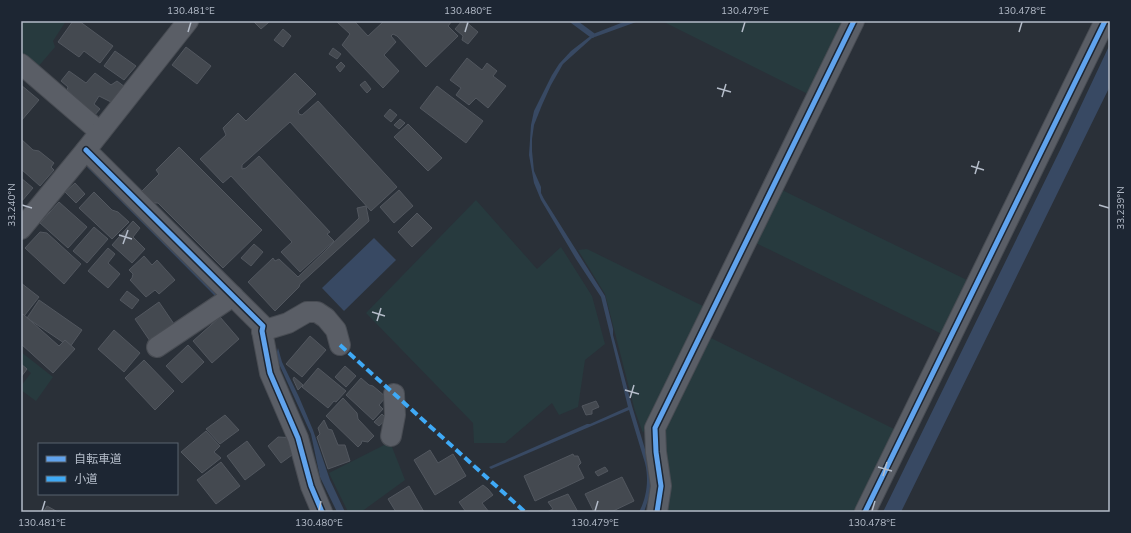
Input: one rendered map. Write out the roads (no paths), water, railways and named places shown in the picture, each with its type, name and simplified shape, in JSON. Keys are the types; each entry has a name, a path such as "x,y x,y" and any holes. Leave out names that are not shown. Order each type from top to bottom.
{"street":[{"path":"21,229 86,150 188,21"},
{"path":"657,512 661,486 654,428 854,21"},
{"path":"865,512 1105,21"},
{"path":"21,64 100,132"},
{"path":"86,150 263,326 262,331 270,373 298,438 311,486 322,512"},
{"path":"157,347 233,296"},
{"path":"262,331 288,323 307,312 316,312 326,318 336,330 340,345"},
{"path":"391,436 395,414 394,394"}],"water":[{"path":"626,21 639,21 592,38 563,64 551,85 534,125 532,151 534,171 541,187 541,193 544,199 605,296 613,329 613,335 651,469 650,494 644,512 639,512 642,506 647,482 646,469 629,410 491,469 489,467 628,407 601,297 576,259 541,200 534,183 529,155 531,125 534,111 559,64 571,51 593,34"},
{"path":"1110,44 1110,86 901,512 883,512 1061,148"},
{"path":"90,165 218,293 215,296 87,167"},
{"path":"374,238 396,260 344,311 322,288"},
{"path":"278,348 282,362 313,430 330,480 345,512 337,512 320,477 311,434 280,366 276,355"}],"waterway":[{"path":"573,21 592,35"}]}
